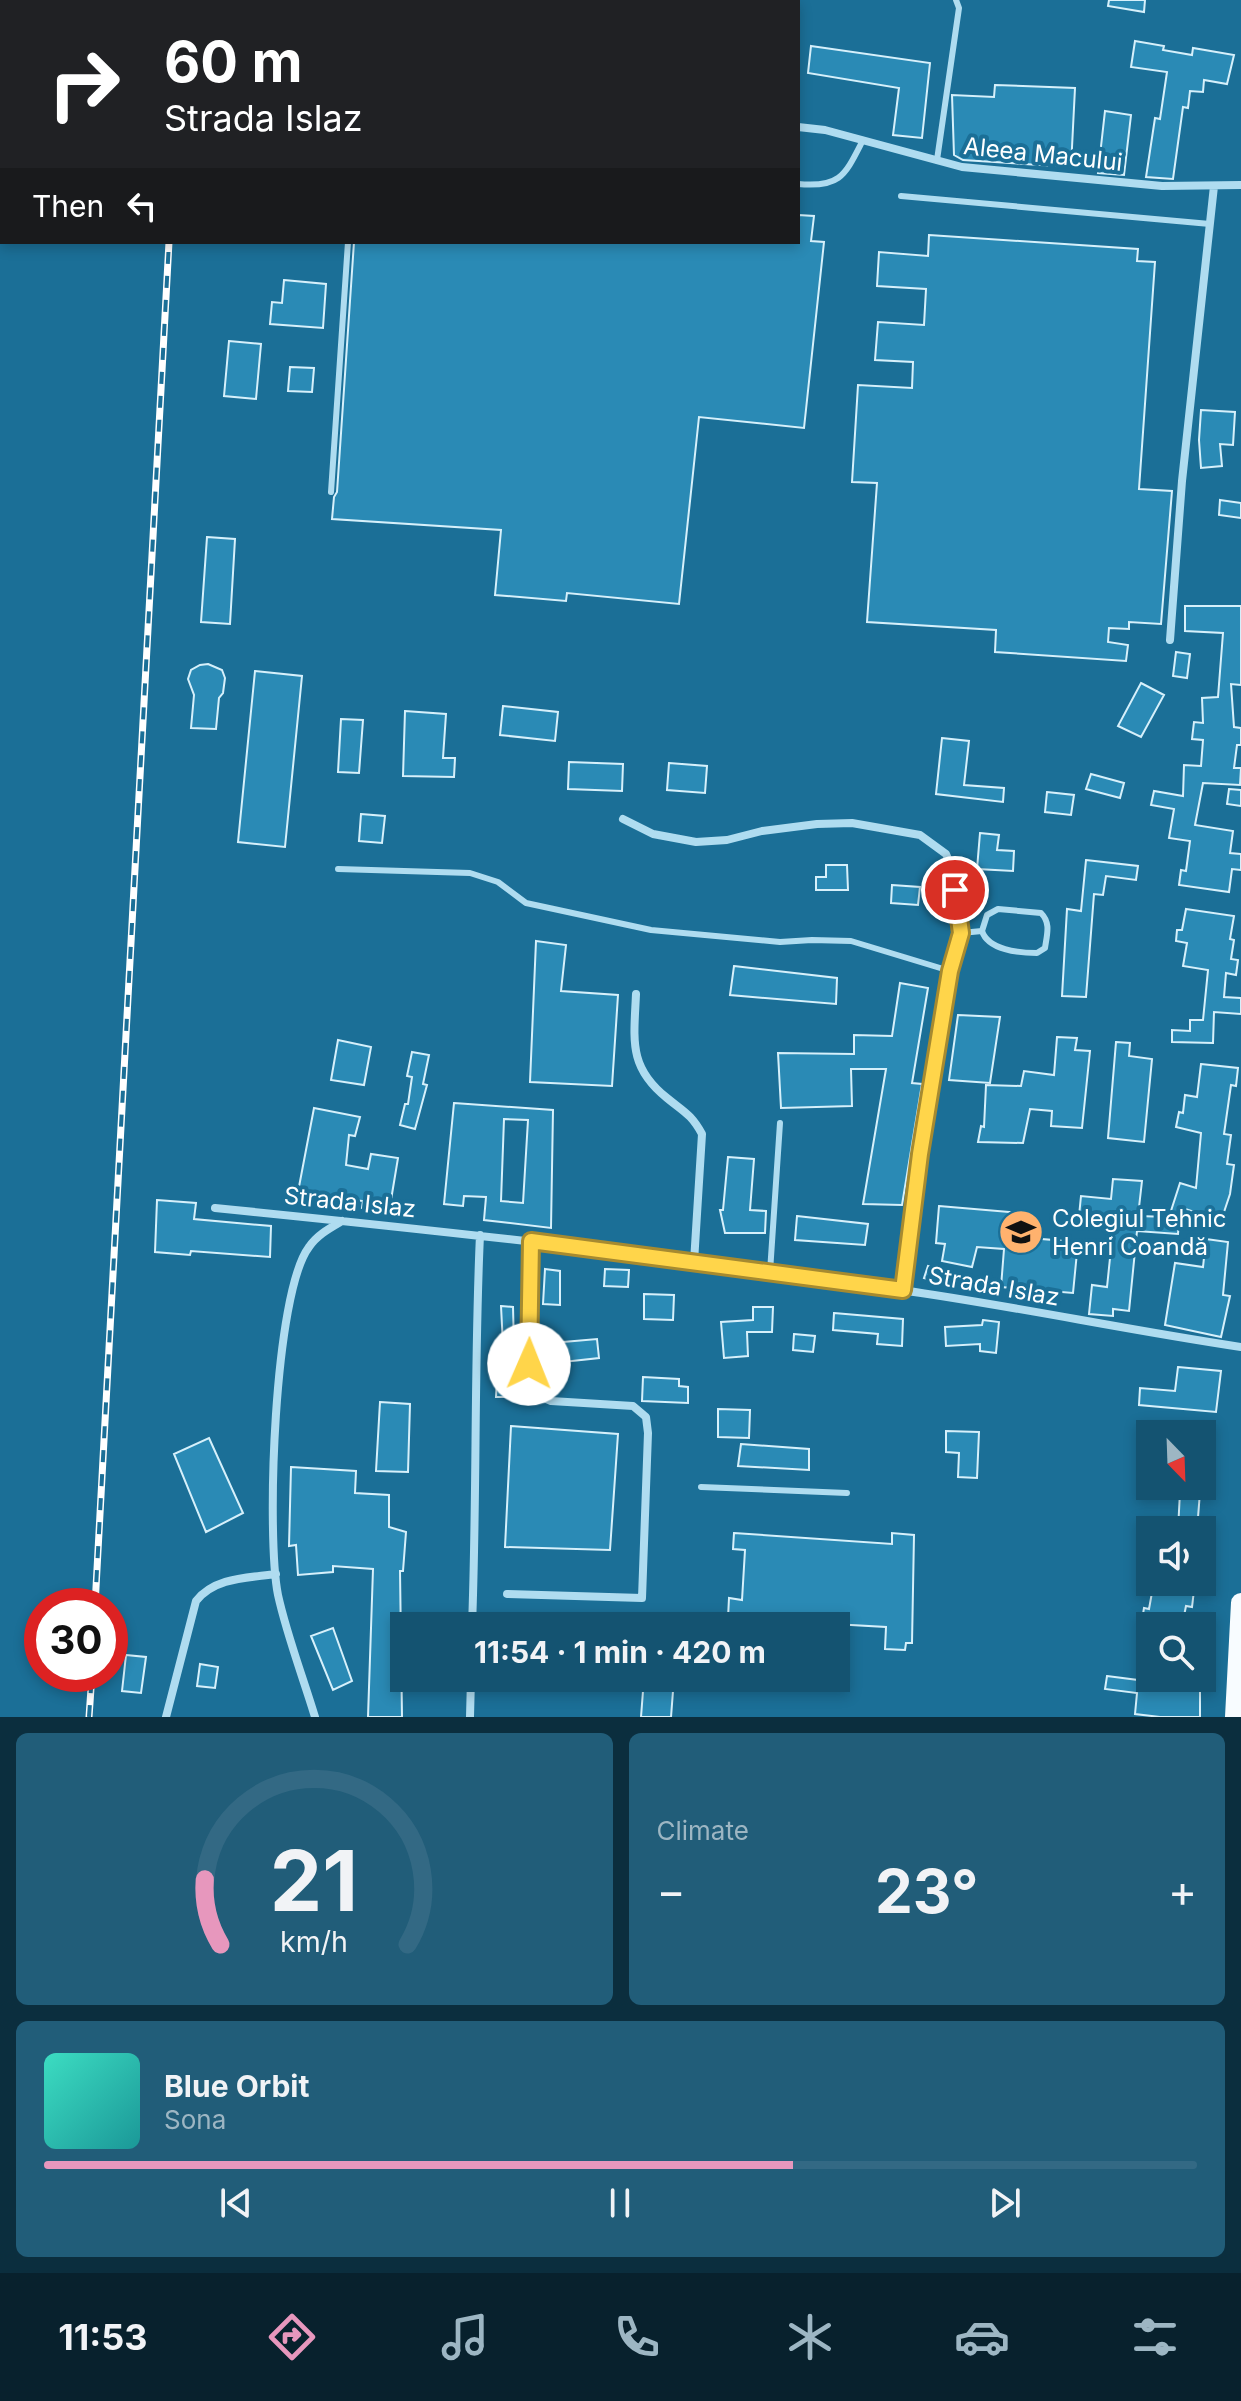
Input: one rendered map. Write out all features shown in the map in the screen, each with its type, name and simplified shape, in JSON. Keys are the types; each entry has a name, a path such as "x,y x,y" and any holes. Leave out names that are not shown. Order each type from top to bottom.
{"main road":[{"path":"1235,1717 1241,1603"}],"street":[{"name":"Aleea Macului","path":"800,127 825,130 962,167 1030,176 1162,186 1241,185"},
{"path":"1170,640 1182,481 1214,186"},
{"path":"623,819 653,834 696,842 727,840 762,831 817,824 852,823 920,835 946,854 952,868 961,933 950,971 920,1154 903,1290"},
{"path":"636,994 637,1063 649,1084 693,1117 702,1134 694,1262"},
{"name":"Strada Islaz","path":"215,1208 531,1241 903,1290 1118,1329 1241,1347"},
{"path":"315,1717 278,1595 275,1470 284,1326 297,1271 308,1247 323,1232 343,1221"},
{"path":"473,1612 480,1235"},
{"path":"507,1594 642,1598 646,1417 633,1406 551,1401 539,1396 529,1364 531,1241"},
{"path":"166,1717 196,1601 204,1591 216,1584 276,1574"},
{"path":"470,1717 471,1692"}],"lane":[{"path":"937,160 959,8 956,0"},
{"path":"800,184 817,186 834,182 844,175 863,140"},
{"path":"901,196 1210,224"},
{"path":"331,492 348,244"},
{"path":"338,869 470,873 498,882 526,903 651,930 780,942 851,941 950,971"},
{"path":"998,909 1041,913 1047,919 1048,926 1045,948 1037,953 993,946 984,939 982,931 987,915 998,909"},
{"path":"961,933 982,931"},
{"path":"770,1272 780,1123"},
{"path":"701,1487 847,1493"}],"building":[{"path":"1109,0 1145,0 1144,12 1108,6"},
{"path":"1135,41 1192,55 1193,48 1234,55 1227,84 1204,80 1203,92 1190,91 1188,108 1183,107 1173,179 1146,177 1155,118 1160,119 1167,72 1131,67"},
{"path":"811,46 930,63 922,138 893,135 899,88 808,73"},
{"path":"995,85 1075,88 1071,167 963,160 954,155 952,95 994,97"},
{"path":"1105,111 1131,115 1124,175 1098,173"},
{"path":"800,215 814,216 811,241 824,242 804,428 699,417 679,604 567,593 566,601 495,595 501,530 332,519 337,492 354,244 800,244"},
{"path":"929,235 1138,249 1137,261 1155,262 1139,489 1172,491 1161,624 1129,622 1129,629 1109,628 1108,642 1128,645 1126,661 995,652 996,630 867,622 877,483 852,482 858,385 912,388 913,362 875,360 878,322 924,325 926,289 877,286 879,252 928,256"},
{"path":"284,280 326,284 323,328 270,324 272,302 282,303"},
{"path":"229,341 261,344 256,399 224,396"},
{"path":"290,367 314,368 312,392 288,391"},
{"path":"1201,410 1235,412 1233,445 1220,444 1222,466 1201,468"},
{"path":"1220,500 1241,503 1241,518 1219,515"},
{"path":"207,537 235,539 230,624 201,622"},
{"path":"1185,606 1241,606 1241,685 1231,684 1234,727 1241,728 1241,745 1237,745 1234,768 1241,768 1240,785 1203,783 1195,825 1233,831 1230,853 1241,854 1241,870 1232,869 1229,892 1179,885 1181,870 1186,871 1190,841 1169,838 1174,809 1151,805 1154,791 1183,796 1184,765 1201,766 1203,740 1192,739 1194,722 1203,723 1202,698 1218,697 1223,633 1185,631"},
{"path":"1176,652 1190,654 1187,678 1173,676"},
{"path":"208,664 222,670 225,678 219,698 216,729 191,728 194,695 188,679 191,670"},
{"path":"255,671 302,676 285,847 238,842"},
{"path":"1141,683 1164,695 1141,737 1118,726"},
{"path":"503,706 558,712 555,741 500,735"},
{"path":"405,711 446,714 443,758 455,758 454,777 403,776"},
{"path":"341,719 363,720 359,773 338,772"},
{"path":"942,738 969,741 964,785 1004,788 1003,802 936,794"},
{"path":"569,762 623,764 622,791 568,789"},
{"path":"669,763 707,766 705,793 667,790"},
{"path":"1091,774 1124,783 1120,798 1086,789"},
{"path":"1229,789 1241,790 1241,806 1227,804"},
{"path":"1047,792 1074,795 1071,815 1045,812"},
{"path":"361,814 385,816 382,843 359,841"},
{"path":"980,833 999,835 997,850 1014,851 1013,871 977,869"},
{"path":"1086,860 1138,866 1136,880 1106,876 1103,895 1094,894 1086,997 1062,996 1067,909 1081,911"},
{"path":"826,865 847,865 848,890 816,890 816,877 826,877"},
{"path":"892,885 920,887 918,905 891,903"},
{"path":"1186,909 1234,916 1231,959 1238,960 1236,975 1226,973 1224,997 1241,998 1241,1014 1214,1012 1213,1043 1172,1042 1172,1030 1190,1031 1190,1020 1203,1020 1208,970 1183,966 1187,943 1176,941 1177,930 1182,930"},
{"path":"536,941 566,945 561,991 618,995 612,1086 530,1082"},
{"path":"734,966 837,978 836,1004 730,995"},
{"path":"900,983 928,988 912,1083 922,1084 902,1205 863,1204 886,1069 851,1069 852,1106 781,1108 778,1053 854,1054 854,1035 892,1036"},
{"path":"958,1015 1000,1017 990,1083 949,1080"},
{"path":"1057,1037 1077,1038 1075,1050 1090,1051 1082,1128 1051,1126 1052,1111 1030,1109 1023,1143 978,1142 981,1126 984,1127 986,1085 1021,1086 1024,1071 1054,1075"},
{"path":"338,1040 371,1047 364,1085 331,1080"},
{"path":"1116,1042 1130,1043 1129,1056 1152,1059 1144,1142 1108,1138"},
{"path":"412,1052 429,1055 423,1084 427,1085 415,1129 400,1125 405,1104 408,1104 412,1077 407,1076"},
{"path":"1201,1064 1238,1068 1236,1086 1231,1085 1224,1134 1231,1135 1227,1164 1234,1165 1230,1194 1221,1221 1180,1207 1178,1234 1137,1231 1129,1311 1113,1309 1113,1316 1089,1314 1092,1285 1107,1287 1114,1220 1079,1216 1081,1196 1111,1199 1113,1179 1142,1181 1138,1216 1169,1217 1180,1183 1196,1188 1201,1133 1176,1127 1179,1112 1183,1113 1185,1095 1197,1097"},
{"path":"454,1103 553,1110 551,1228 484,1220 486,1197 464,1196 463,1206 444,1204","holes":["504,1119 528,1120 523,1203 501,1201"]},
{"path":"314,1108 360,1117 355,1136 349,1135 346,1165 368,1169 371,1154 398,1158 389,1212 362,1208 363,1201 298,1192"},
{"path":"728,1157 754,1159 750,1210 766,1211 765,1233 725,1233 720,1210 723,1210"},
{"path":"157,1200 196,1203 194,1219 271,1226 270,1257 191,1251 190,1255 155,1252"},
{"path":"939,1206 1020,1213 1017,1237 1078,1242 1073,1293 1001,1287 1004,1249 977,1247 972,1267 942,1261 945,1244 936,1243"},
{"path":"797,1216 868,1224 865,1245 795,1240"},
{"path":"1206,1239 1228,1242 1223,1295 1230,1296 1221,1337 1165,1325 1175,1263 1203,1267"},
{"path":"928,1266 948,1272 945,1284 924,1278"},
{"path":"545,1269 560,1271 560,1305 543,1304"},
{"path":"605,1269 629,1270 628,1287 604,1286"},
{"path":"644,1294 674,1295 673,1320 644,1319"},
{"path":"501,1306 513,1307 514,1346 520,1346 514,1397 496,1397 499,1344 503,1345"},
{"path":"753,1307 773,1307 772,1332 747,1332 748,1356 724,1358 721,1322 753,1320"},
{"path":"834,1313 903,1319 902,1346 877,1344 878,1334 833,1330"},
{"path":"983,1320 999,1322 996,1353 980,1351 980,1344 946,1346 945,1327 982,1325"},
{"path":"794,1334 815,1336 813,1352 793,1350"},
{"path":"597,1339 599,1358 554,1363 552,1343"},
{"path":"1178,1367 1221,1371 1216,1412 1139,1405 1140,1388 1175,1391"},
{"path":"643,1377 679,1379 679,1386 688,1387 688,1403 642,1401"},
{"path":"380,1402 410,1404 408,1472 376,1471"},
{"path":"718,1409 750,1410 749,1438 718,1437"},
{"path":"511,1426 618,1434 610,1550 505,1547"},
{"path":"946,1431 979,1432 977,1478 958,1477 959,1453 946,1452"},
{"path":"209,1438 243,1513 206,1532 174,1454"},
{"path":"741,1444 809,1449 809,1470 738,1466"},
{"path":"291,1467 356,1471 355,1493 389,1495 389,1527 406,1532 403,1571 400,1571 401,1612 390,1612 390,1692 402,1692 402,1717 368,1717 373,1569 333,1566 333,1572 298,1575 296,1545 289,1546"},
{"path":"1180,1500 1199,1500 1198,1516 1179,1516"},
{"path":"734,1533 892,1544 892,1533 914,1535 912,1643 906,1643 905,1650 885,1649 886,1627 850,1625 850,1612 728,1612 729,1598 742,1600 745,1550 733,1549"},
{"path":"1151,1596 1193,1596 1192,1607 1186,1606 1185,1612 1143,1612 1144,1608 1149,1609"},
{"path":"333,1628 352,1681 333,1690 311,1636"},
{"path":"128,1655 146,1657 141,1693 128,1692"},
{"path":"200,1664 218,1667 215,1688 197,1686"},
{"path":"1107,1676 1136,1680 1136,1692 1200,1692 1200,1717 1135,1714 1137,1693 1105,1689"},
{"path":"643,1692 673,1692 671,1717 641,1717"}],"railway":[{"path":"96,1588 169,244"},
{"path":"89,1717 91,1692"}],"place":[{"name":"Colegiul Tehnic Henri Coandă","path":"1021,1232"}],"route":[{"path":"529,1364 531,1241 903,1290 920,1154 950,971 961,933 955,890"}]}
